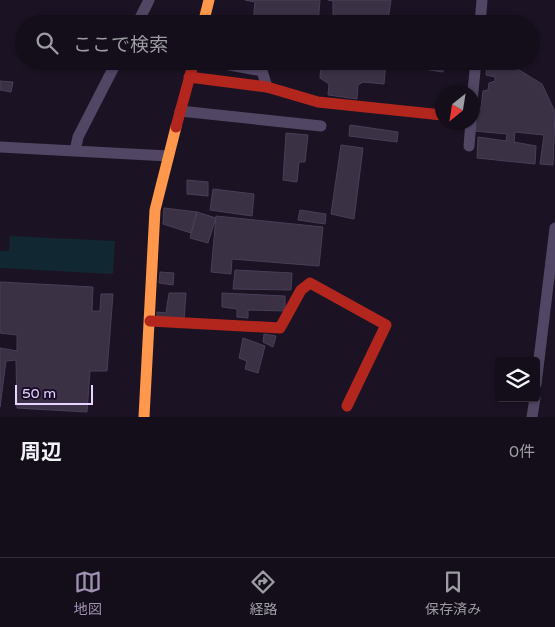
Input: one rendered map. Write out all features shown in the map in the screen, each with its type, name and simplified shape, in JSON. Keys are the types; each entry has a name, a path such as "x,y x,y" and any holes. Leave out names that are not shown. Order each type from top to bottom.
{"street":[{"path":"142,15 149,0"},
{"path":"205,15 209,0"},
{"path":"481,15 482,0"},
{"path":"75,151 78,137 113,70"},
{"path":"144,417 155,210 160,184 192,70"},
{"path":"257,70 262,71 267,87"},
{"path":"474,85 475,70"},
{"path":"190,77 267,87 318,102 435,114"},
{"path":"180,111 321,126"},
{"path":"469,146 470,130"},
{"path":"0,147 168,156"},
{"path":"539,357 555,228"},
{"path":"150,321 280,328 301,290 310,283 386,325 347,406"},
{"path":"532,417 534,402"}],"shaded area":[{"path":"10,236 115,241 113,274 0,268 0,251 9,251"}],"building":[{"path":"245,0 320,0 319,15 254,15 255,2"},
{"path":"328,0 391,0 389,15 333,15 333,1"},
{"path":"320,70 385,70 384,84 363,82 358,85 357,99 328,95 329,84 320,78"},
{"path":"486,70 519,70 542,84 555,112 553,165 540,164 544,135 515,132 514,142 536,146 535,164 477,158 478,137 506,141 507,134 474,131 480,130 480,108 483,91 488,90 489,83 495,81 495,77 486,75"},
{"path":"0,81 13,82 11,92 0,90"},
{"path":"350,125 398,132 397,142 349,136"},
{"path":"286,133 308,135 305,162 299,162 297,182 283,180"},
{"path":"341,145 363,148 354,219 331,214"},
{"path":"187,180 208,182 208,196 187,194"},
{"path":"213,189 254,194 252,216 210,210"},
{"path":"164,208 197,212 191,233 163,224"},
{"path":"300,210 326,214 325,224 298,220"},
{"path":"197,212 216,218 208,243 190,238"},
{"path":"216,216 323,227 319,266 232,259 231,274 211,272"},
{"path":"235,270 292,273 291,290 233,289"},
{"path":"160,272 174,273 173,285 159,283"},
{"path":"0,282 93,287 92,311 100,311 101,294 113,294 107,371 90,371 87,412 17,408 16,360 6,361 0,407 0,348 17,351 17,335 0,333"},
{"path":"169,293 186,293 184,320 157,318 157,312 166,313"},
{"path":"222,293 285,296 285,311 248,310 248,318 237,317 237,309 222,307"},
{"path":"264,334 276,336 273,347 263,342"},
{"path":"243,338 265,346 258,373 245,369 247,361 239,358"}],"traffic: slow":[{"path":"205,15 209,0"},
{"path":"144,417 155,210 176,127"}],"traffic: jam":[{"path":"176,127 192,70"},
{"path":"189,77 267,87 318,102 435,114"},
{"path":"150,321 280,328 301,290 310,283 386,325 347,406"}]}
